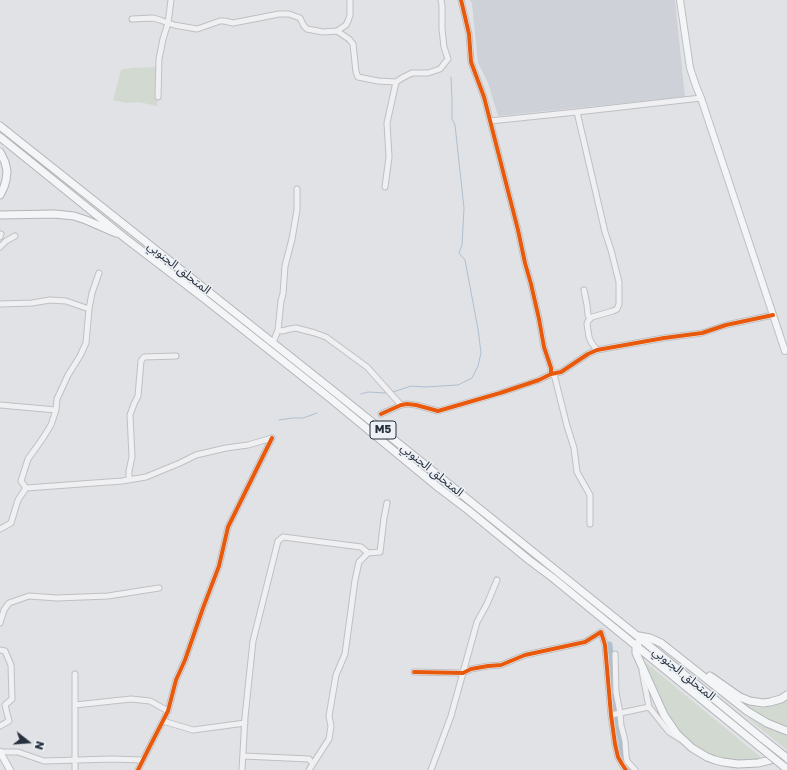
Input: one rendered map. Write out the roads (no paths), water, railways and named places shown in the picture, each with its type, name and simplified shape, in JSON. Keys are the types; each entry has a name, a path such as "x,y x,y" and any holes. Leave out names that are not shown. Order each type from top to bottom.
{"highway":[{"name":"المتحلق الجنوبي","path":"0,126 336,392 787,757"},
{"name":"المتحلق الجنوبي","path":"0,137 125,238 331,398 787,769"},
{"path":"0,152 5,162 6,172 6,180 0,195"},
{"path":"0,215 55,214 74,216 125,238"},
{"path":"787,731 767,723 747,711 661,643 650,638 640,638 635,651 664,715 669,724 683,741 707,757 731,763 751,764 787,757"},
{"path":"694,668 710,676 750,701 763,703 770,702 787,695"}],"main road":[{"path":"680,0 690,68 786,350"},
{"path":"0,752 10,770"}],"street":[{"path":"158,97 159,59 168,23 171,0"},
{"path":"132,19 153,18 174,25 197,29 220,21 233,23 284,14 298,17 307,29 323,32 337,31 346,26 350,15 350,0"},
{"path":"337,31 349,39 352,44 358,77 378,81 396,82 412,73 428,73 440,69 448,59 444,47 441,0"},
{"path":"461,0 469,34 471,62 484,97 531,284 544,347 574,448 577,472 590,495 590,524"},
{"path":"385,187 389,157 387,123 396,82"},
{"path":"490,121 701,98"},
{"path":"577,112 605,232 619,282 619,304 617,310 592,317 590,319"},
{"path":"273,343 278,330 285,266 297,210 297,189"},
{"path":"0,247 6,241 15,236"},
{"path":"26,488 21,481 28,459 51,425 56,410 57,399 68,375 86,343 89,309 92,293 99,273"},
{"path":"584,290 590,319 588,324 589,337 597,350"},
{"path":"0,304 32,303 50,300 66,301 89,309"},
{"path":"381,414 401,405 407,404 438,411 500,393 561,372 588,354 597,350 702,333 726,325 773,315"},
{"path":"278,330 282,331 290,328 296,328 326,337 367,367 401,405"},
{"path":"129,480 132,457 130,415 138,396 141,361 144,357 176,356"},
{"path":"0,405 56,410"},
{"path":"26,488 129,480 146,477 196,455 226,448 248,446 272,438 228,527 219,566 185,660 176,680 168,711 138,770"},
{"path":"0,529 11,523 18,500 26,488"},
{"path":"309,770 329,740 331,726 329,716 336,675 345,654 355,580 359,562 368,553 380,552 387,503"},
{"path":"242,770 253,641 278,541 283,537 361,547 368,553"},
{"path":"431,770 451,716 477,622 497,580"},
{"path":"0,622 4,610 10,603 29,596 57,598 108,596 159,588"},
{"path":"414,672 463,673 471,669 501,665 531,654 585,642 601,632 605,645 615,744 618,757 626,770"},
{"path":"0,650 5,651 12,665 12,699 5,705 9,721 0,726"},
{"path":"615,654 616,692 627,761 635,770"},
{"path":"642,666 649,707 670,732 683,741"},
{"path":"75,674 75,770"},
{"path":"75,705 131,699 150,701 168,711"},
{"path":"611,715 649,707"},
{"path":"163,721 193,730 245,723"},
{"path":"0,752 18,752 44,761 112,759 143,760"},
{"path":"243,756 309,759 313,764"}],"waterway":[{"path":"393,392 411,386 425,387 458,385 472,378 478,366 481,353 465,260 459,253 462,245 464,208 455,125 452,119 451,77"},
{"path":"361,394 368,392 386,393"},
{"path":"279,420 303,418 317,413"},
{"path":"609,645 613,703 622,740 624,761 631,770"}]}
